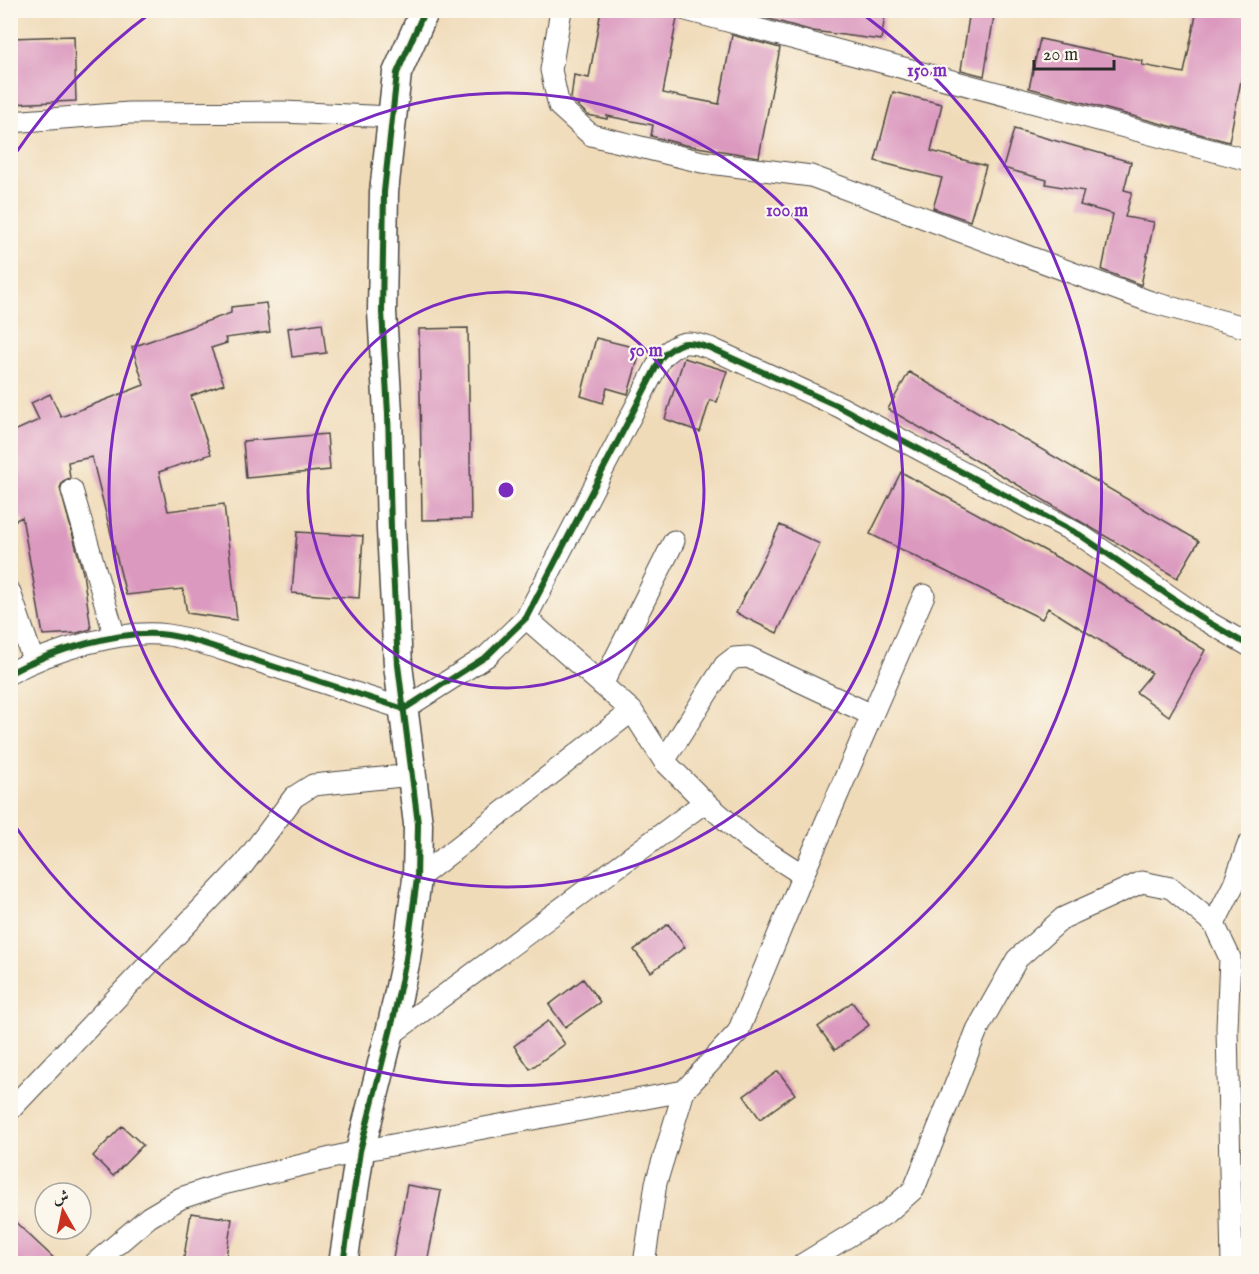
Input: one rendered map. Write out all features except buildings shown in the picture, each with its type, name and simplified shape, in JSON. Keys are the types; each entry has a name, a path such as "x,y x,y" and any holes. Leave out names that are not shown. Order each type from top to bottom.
{"street":[{"path":"343,1263 360,1151 406,959 417,879 418,824 398,665 382,312 384,192 397,73 425,10"},
{"path":"561,10 551,70 559,106 591,135 702,162 812,176 1151,302 1248,328"},
{"path":"686,10 1248,160"},
{"path":"10,122 129,113 283,112 392,117"},
{"path":"404,709 487,656 526,618 661,358 674,345 692,342 711,348 840,407 1080,535 1203,619 1248,645"},
{"path":"72,490 115,637"},
{"path":"602,685 674,541"},
{"path":"10,592 33,660"},
{"path":"644,1263 656,1183 684,1091 738,1032 924,595"},
{"path":"526,618 632,711 664,761 705,802 750,841 803,875"},
{"path":"10,673 33,660 115,637 142,634 168,635 206,645 404,709"},
{"path":"664,761 725,665 734,658 748,657 872,715"},
{"path":"417,879 632,711"},
{"path":"10,1110 243,865 294,797 314,785 412,775"},
{"path":"389,1036 705,802"},
{"path":"1214,924 1234,884 1248,845"},
{"path":"803,1263 888,1212 914,1189 977,1030 1017,959 1063,918 1142,882 1171,888 1214,924 1230,958 1227,1028 1232,1263"},
{"path":"94,1263 149,1217 181,1198 223,1184 360,1151 684,1091"}],"cycle path":[{"path":"343,1264 360,1151 406,959 417,879 418,824 398,665 382,312 384,192 397,73 425,10"},
{"path":"10,673 45,657 87,643 130,635 168,635 189,639 404,709 487,656 526,618 661,358 673,348 684,343 710,348 840,407 1080,535 1203,619 1248,645"}]}
